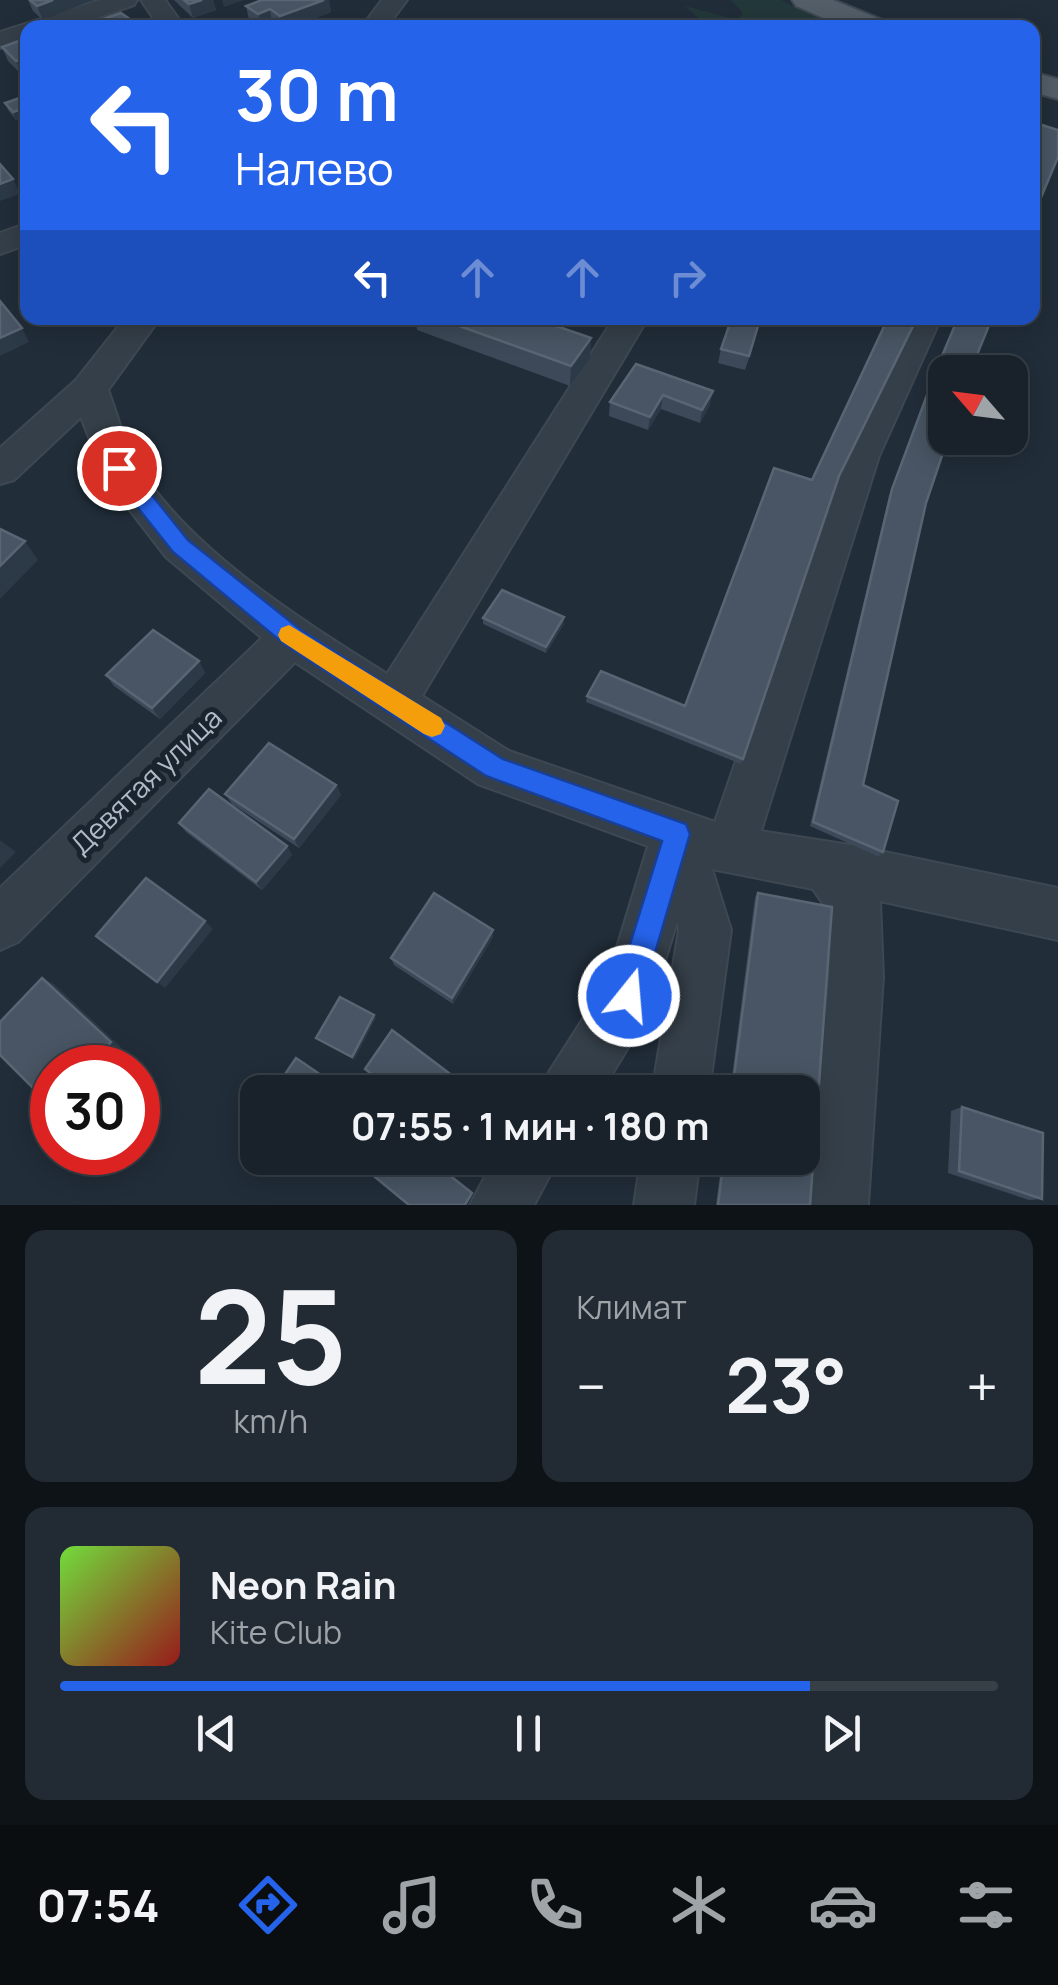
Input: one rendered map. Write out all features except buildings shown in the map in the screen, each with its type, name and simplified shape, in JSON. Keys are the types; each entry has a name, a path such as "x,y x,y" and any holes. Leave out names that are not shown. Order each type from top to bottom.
{"main road":[{"path":"806,0 855,20"}],"street":[{"path":"64,20 125,0"},
{"path":"380,20 396,0"},
{"path":"0,470 89,388 138,325"},
{"path":"395,701 628,325"},
{"path":"730,851 860,456 921,325"},
{"path":"89,388 119,468 180,546 292,637 494,768 730,851 827,866 1058,914"},
{"name":"Девятая улица","path":"0,924 292,637"},
{"path":"580,1075 629,996 677,834"},
{"path":"677,834 705,930 684,1075"},
{"path":"827,866 857,908 856,977 838,1205"},
{"path":"500,1205 519,1175"},
{"path":"664,1205 668,1175"}],"green space":[{"path":"731,0 781,0 822,20 738,20 743,13"},
{"path":"685,6 738,20 700,20"}],"slow traffic":[{"path":"289,635 432,726"}],"route":[{"path":"119,468 180,546 292,637 494,768 677,834 629,996"}]}
